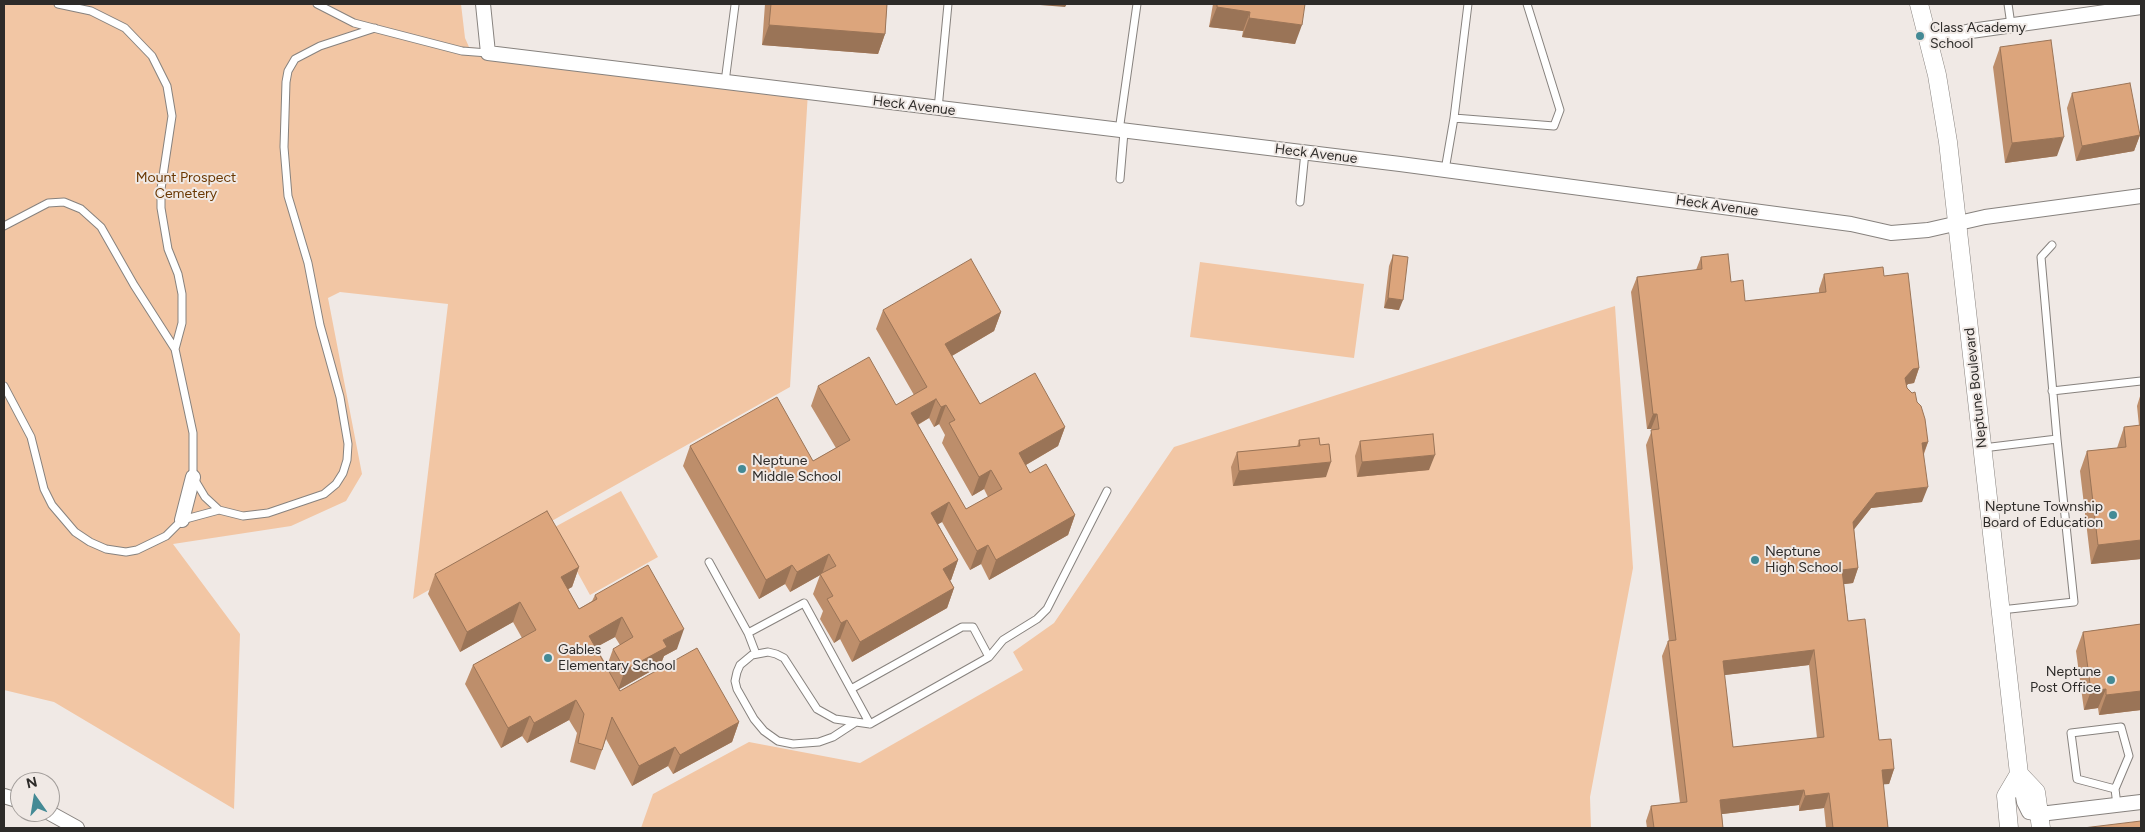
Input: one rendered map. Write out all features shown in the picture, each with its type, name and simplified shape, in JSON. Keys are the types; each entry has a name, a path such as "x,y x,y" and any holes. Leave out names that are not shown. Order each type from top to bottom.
{"street":[{"path":"483,4 488,53"},
{"name":"Neptune Boulevard","path":"1919,4 1929,40 1948,142 2019,774"},
{"path":"1929,40 2011,25 2141,7"},
{"name":"Heck Avenue","path":"488,53 1122,132 1305,152 1851,224 1891,233 1910,233 1986,217 2141,196"},
{"path":"182,520 193,477"},
{"path":"2009,828 2006,796 2019,774 2036,792 2040,821 2141,802"},
{"path":"60,819 77,828"}],"lane":[{"path":"58,4 91,11 125,28 152,56 167,86 171,104 171,128 161,189 161,208 168,249 178,274 182,294 182,323 175,349"},
{"path":"317,4 354,23 462,51 488,53"},
{"path":"938,109 948,4"},
{"path":"1120,179 1122,132 1137,4"},
{"path":"1445,170 1454,118 1468,4"},
{"path":"1454,118 1554,126 1560,110 1527,4"},
{"path":"2008,4 2011,25"},
{"path":"725,82 735,5"},
{"path":"4,226 48,203 64,202 81,209 101,227 134,285 175,349 193,433 193,477 205,497 219,510 243,516 268,513 324,494 336,484 343,473 348,444 340,397 320,325 308,263 288,196 285,174 286,82 288,71 295,60 320,46 375,28"},
{"path":"1300,202 1305,152"},
{"path":"2001,610 2074,602 2040,257 2052,245"},
{"path":"2052,390 2141,381"},
{"path":"4,386 31,437 44,489 52,505 75,532 106,549 126,552 152,545 166,536 182,520 219,510"},
{"path":"1982,448 2057,439"},
{"path":"856,722 833,737 806,744 778,740 764,731 750,712 735,681 740,664 756,654 768,652 784,658 817,709 835,719 856,722 870,724 989,657 1003,640 1037,619 1047,610 1107,491"},
{"path":"709,562 748,633 756,654"},
{"path":"748,633 804,603 870,724"},
{"path":"851,689 962,627 973,627 989,657"},
{"path":"2115,789 2077,779 2071,733 2122,727 2129,756 2115,789 2117,805"}],"green space":[{"name":"Mount Prospect Cemetery","path":"4,4 461,4 465,38 469,47 808,92 790,387 413,599 448,304 340,292 328,298 362,474 346,501 291,526 173,544 240,634 234,809 54,702 4,690"},
{"path":"1200,262 1364,284 1354,358 1190,337"},
{"path":"1615,306 1633,568 1590,797 1591,828 641,828 653,794 749,742 860,763 1023,670 1013,652 1054,623 1174,447"},
{"path":"621,491 658,557 590,595 553,528"}],"building":[{"path":"771,4 887,4 885,34 769,25"},
{"path":"1217,4 1305,4 1302,25 1249,18 1250,12 1217,7"},
{"path":"2051,40 2064,137 2012,143 2000,47"},
{"path":"2130,83 2140,135 2082,146 2072,93"},
{"name":"Neptune High School","path":"1728,254 1731,282 1743,280 1745,301 1826,292 1824,274 1883,267 1884,276 1908,273 1919,368 1913,369 1905,378 1907,388 1912,393 1915,392 1917,402 1921,406 1925,419 1928,442 1922,443 1928,487 1876,493 1853,522 1858,568 1842,570 1848,621 1865,619 1879,740 1891,739 1894,769 1882,770 1888,828 1833,828 1829,793 1805,796 1804,790 1720,800 1723,828 1654,828 1651,806 1687,802 1668,641 1676,640 1651,430 1659,429 1657,414 1653,414 1637,277 1702,269 1701,257","holes":["1814,650 1824,737 1733,747 1723,661"]},
{"path":"1393,255 1408,257 1403,300 1388,298"},
{"name":"Neptune Middle School","path":"971,259 1001,312 945,344 980,404 1035,373 1065,427 1019,453 1030,473 1046,464 1075,515 996,560 988,545 977,551 949,502 931,513 958,560 943,569 954,588 860,642 847,620 841,623 827,599 833,596 820,574 836,566 829,554 797,572 792,565 766,580 690,446 777,397 813,461 850,440 818,386 869,357 896,405 927,387 883,310","holes":["936,399 941,407 946,405 955,420 949,423 979,477 991,470 1002,489 966,509 911,413"]},
{"name":"Neptune Township Board of Education","path":"2141,425 2141,540 2098,545 2087,451 2126,447 2124,427"},
{"path":"1433,434 1435,455 1362,462 1360,441"},
{"path":"1319,438 1320,445 1329,444 1331,462 1239,471 1237,452 1300,446 1299,440"},
{"name":"Gables Elementary School","path":"547,511 579,567 561,577 579,609 597,599 595,595 648,565 684,629 663,640 667,647 625,670 613,649 633,637 622,617 589,636 620,691 697,648 739,722 680,755 675,747 639,766 612,717 602,750 578,743 584,714 576,700 534,723 530,716 508,728 473,665 536,630 520,602 467,632 435,574"},
{"name":"Neptune Post Office","path":"2141,624 2141,691 2106,695 2106,689 2091,691 2083,632"},
{"path":"2141,821 2141,828 2083,828"}],"place":[{"name":"Class Academy School","path":"1920,36"},
{"name":"Neptune Middle School","path":"742,469"},
{"name":"Neptune Township Board of Education","path":"2113,515"},
{"name":"Neptune High School","path":"1755,560"},
{"name":"Gables Elementary School","path":"548,658"},
{"name":"Neptune Post Office","path":"2111,680"}]}
